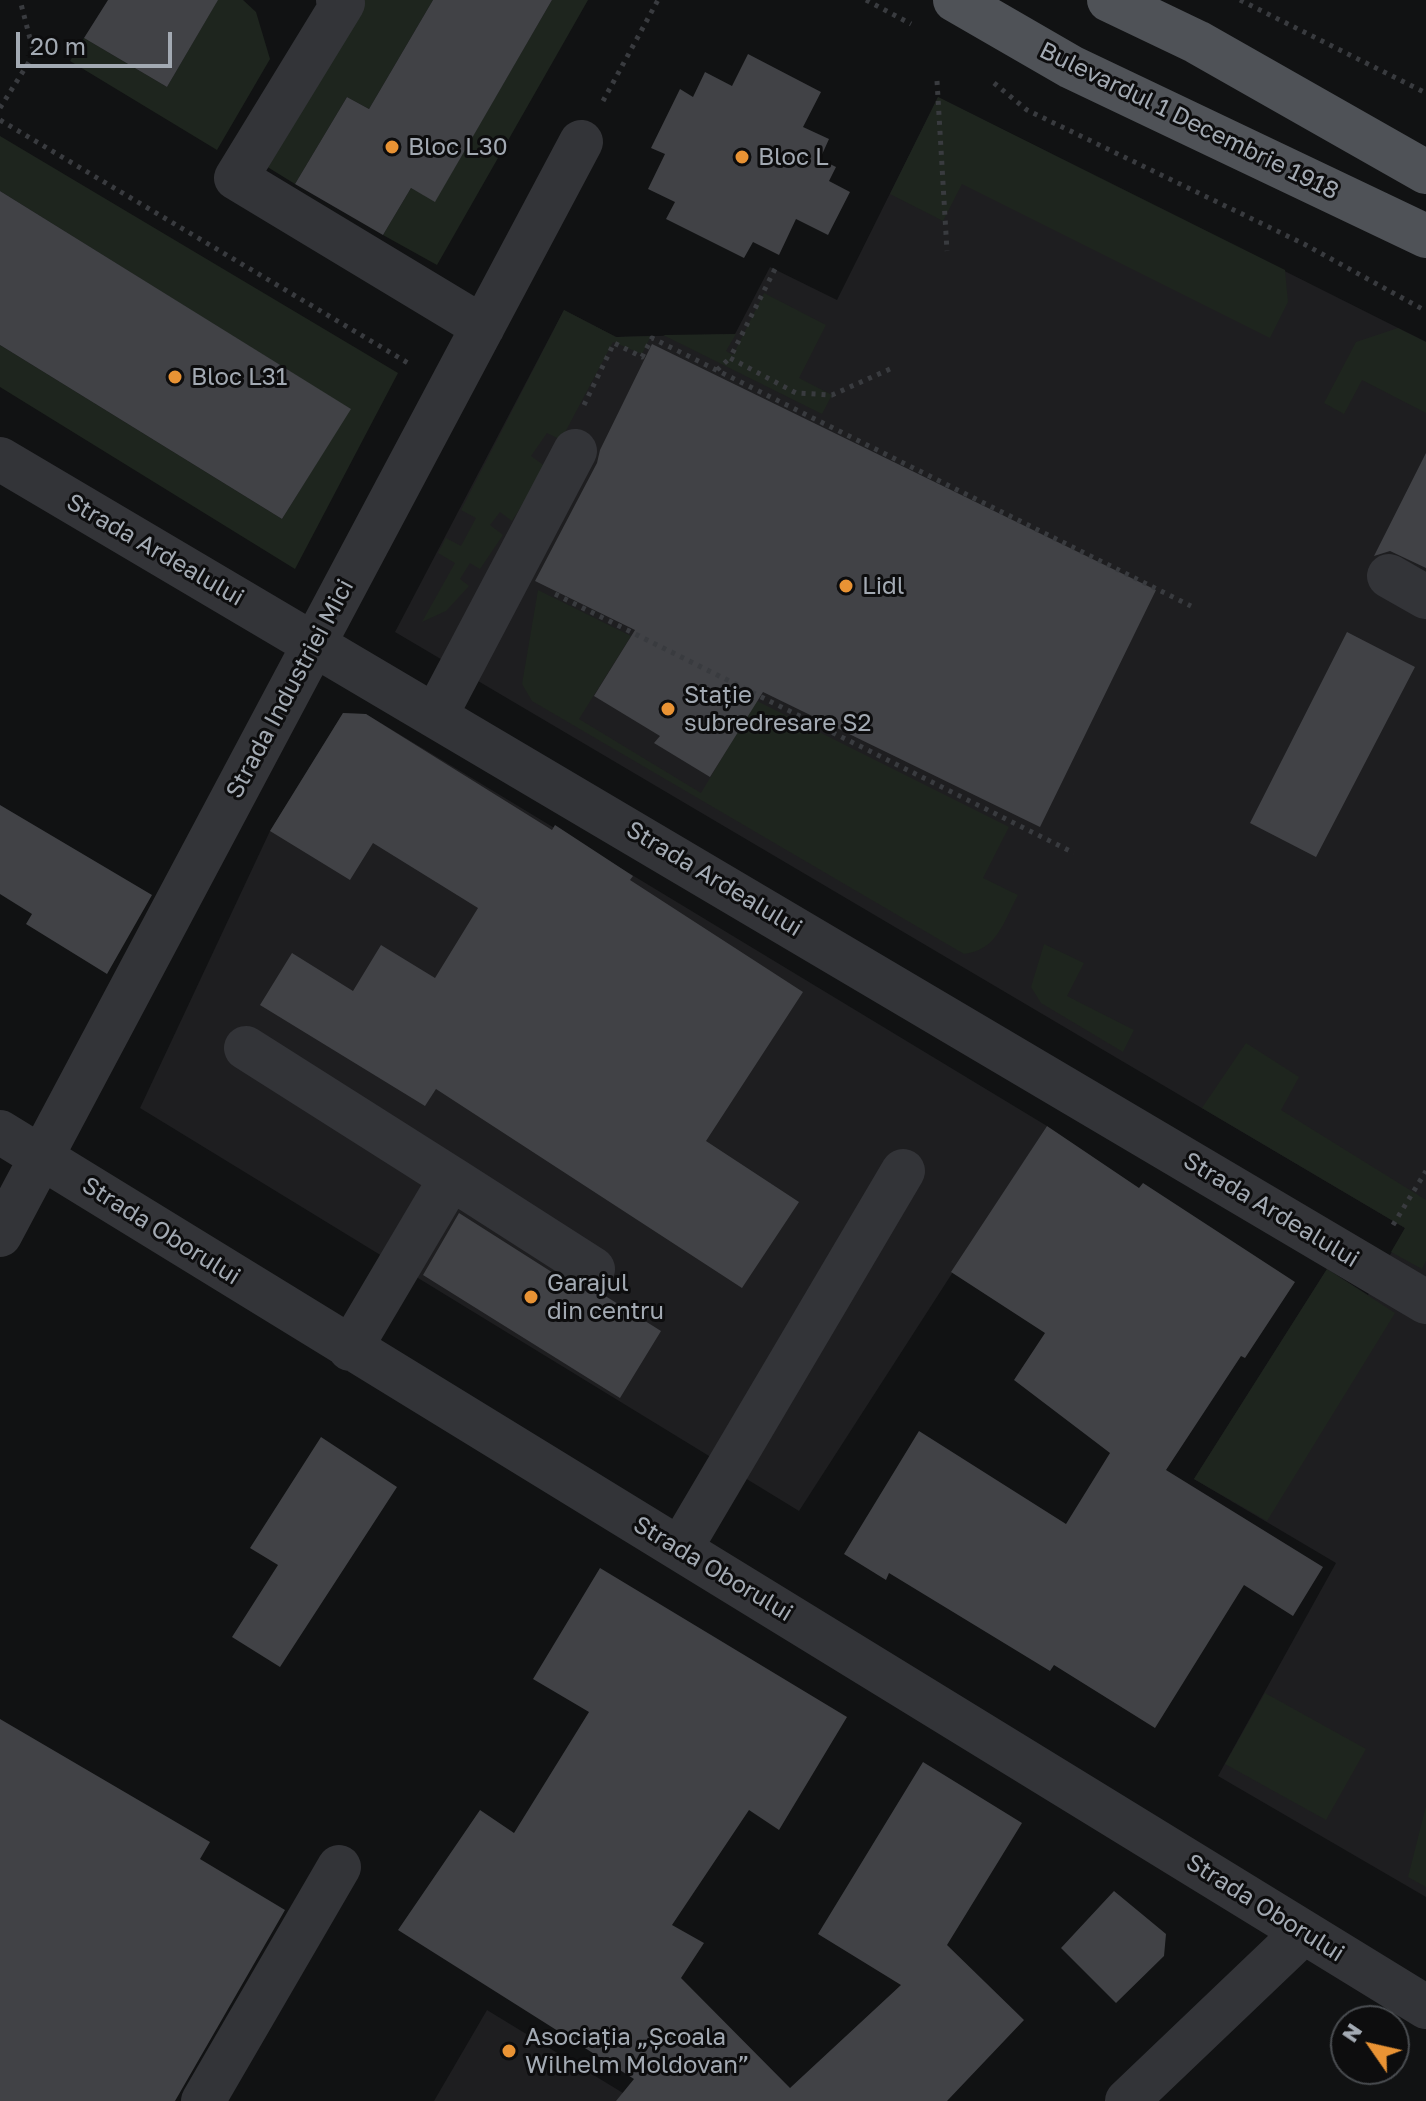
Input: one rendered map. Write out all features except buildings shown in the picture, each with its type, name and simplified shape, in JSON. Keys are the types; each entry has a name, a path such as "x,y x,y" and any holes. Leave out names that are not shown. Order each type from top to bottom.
{"main road":[{"name":"Bulevardul 1 Decembrie 1918","path":"955,0 1071,67 1426,236"},
{"path":"1109,0 1197,42 1426,172"}],"street":[{"path":"338,0 343,3 236,178 483,327"},
{"name":"Strada Industriei Mici","path":"0,1235 581,142"},
{"path":"436,715 575,451"},
{"name":"Strada Ardealului","path":"0,459 1426,1302"},
{"path":"246,1048 593,1269"},
{"name":"Strada Oborului","path":"0,1132 1426,2007"},
{"path":"680,1549 903,1171"},
{"path":"350,1349 451,1178"},
{"path":"203,2101 339,1867"},
{"path":"1127,2101 1303,1933"}],"path":[{"path":"0,108 34,54 20,0"},
{"path":"581,142 658,0"},
{"path":"866,0 918,28"},
{"path":"1240,0 1426,93"},
{"path":"937,81 947,251"},
{"path":"991,81 1027,110 1304,244 1426,311"},
{"path":"0,120 450,388"},
{"path":"717,370 730,358 775,269"},
{"path":"575,451 565,445 614,343 642,357 652,338 1191,606"},
{"path":"730,358 796,393 832,395 890,369"},
{"path":"511,572 1074,853"},
{"path":"1368,1267 1426,1171"}],"shaded area":[{"path":"213,0 243,0 256,12 270,59 217,150 70,61 84,38 167,87 216,3"},
{"path":"358,0 433,0 369,109 347,97 295,184 261,163"},
{"path":"552,0 588,0 437,265 383,235 411,188 435,201"},
{"path":"938,97 1426,342 1426,1897 1218,1776 1336,1563 1194,1479 1327,1269 1368,1295 1405,1228 395,632 564,310 616,337 735,334 770,267 837,300"},
{"path":"938,97 1285,270 1288,302 1270,338 962,184 943,221 890,194"},
{"path":"0,136 398,373 295,569 0,387 0,345 282,519 350,409 0,191"},
{"path":"764,293 826,325 799,378 832,395 822,414 663,335 736,334 726,351 733,355"},
{"path":"564,310 616,337 651,336 642,354 613,342 561,440 547,433 531,456 546,467 512,521 500,512 490,525 503,535 480,569 470,563 460,579 469,586 446,611 422,622 455,563 438,553 446,538 461,546 476,518 461,510"},
{"path":"1398,328 1426,342 1426,413 1362,380 1344,414 1324,403 1356,342"},
{"path":"538,590 631,636 579,719 701,793 734,738 731,688 1009,827 983,878 1018,895 998,934 984,947 964,954 532,701 522,684"},
{"path":"343,713 366,714 1047,1126 799,1511 140,1108 270,831"},
{"path":"1044,944 1084,963 1067,996 1134,1030 1123,1052 1041,1003 1031,987"},
{"path":"1246,1043 1299,1077 1281,1110 1426,1200 1426,1261 1422,1269 1391,1252 1405,1228 1202,1108"},
{"path":"1327,1269 1395,1313 1267,1521 1194,1479"},
{"path":"1265,1693 1366,1749 1326,1820 1225,1764"},
{"path":"1426,1806 1426,1887 1408,1877"},
{"name":"Asociația „Școala Wilhelm Moldovan”","path":"487,2010 623,2093 631,2101 434,2101"}],"place":[{"name":"Bloc L30","path":"392,147"},
{"name":"Bloc L","path":"742,157"},
{"name":"Bloc L31","path":"175,377"},
{"name":"Lidl","path":"846,586"},
{"name":"Stație subredresare S2","path":"668,709"},
{"name":"Garajul din centru","path":"531,1297"},
{"name":"Asociația „Școala Wilhelm Moldovan”","path":"509,2051"}]}
